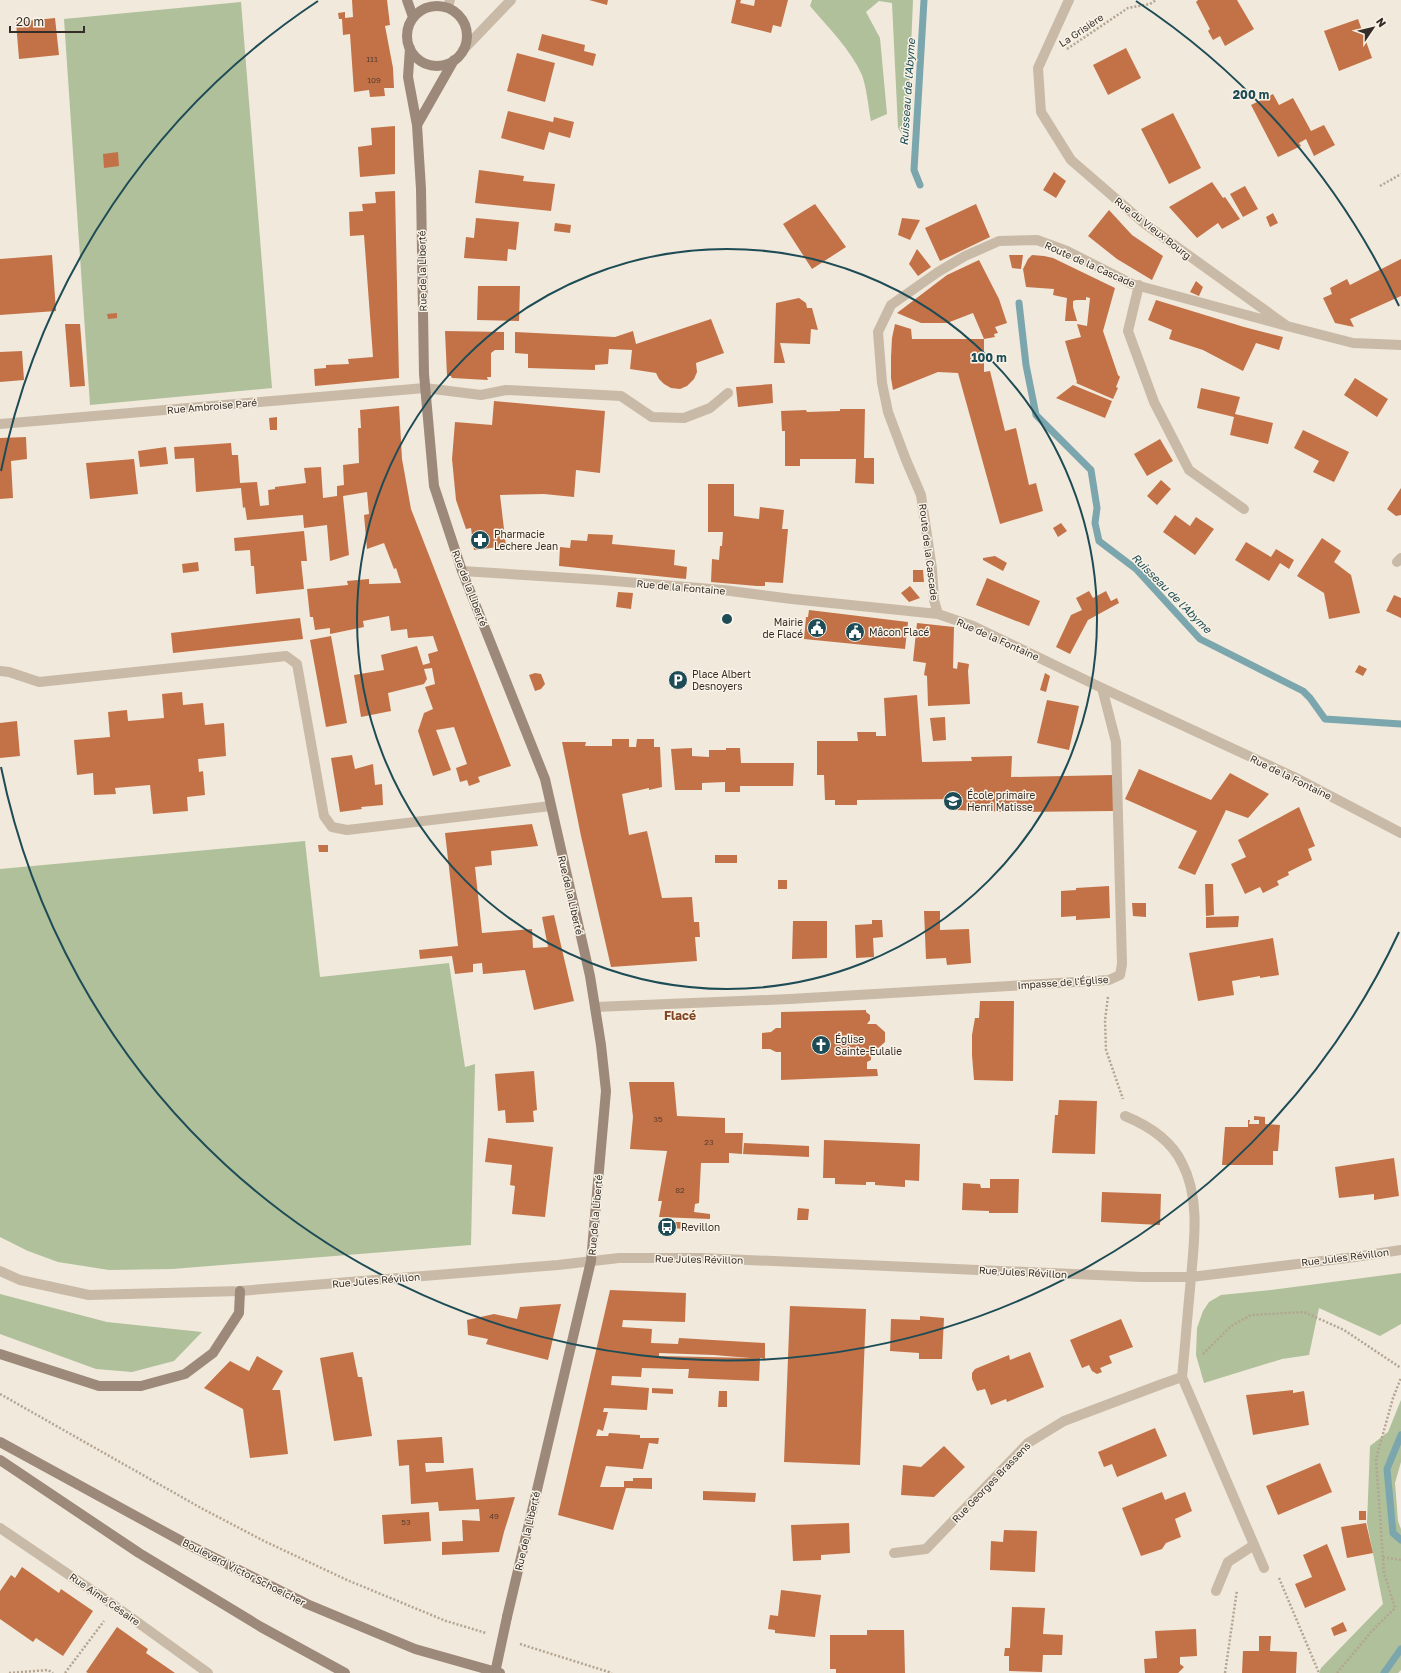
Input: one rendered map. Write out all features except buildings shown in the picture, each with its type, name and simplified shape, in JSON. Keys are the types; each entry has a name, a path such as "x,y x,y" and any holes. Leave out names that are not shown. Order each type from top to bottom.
{"street":[{"path":"406,0 413,17"},
{"path":"417,125 454,60 511,0"},
{"name":"Rue du Vieux Bourg","path":"1068,0 1038,68 1041,112 1071,160 1145,224 1286,326 1353,343 1401,344"},
{"path":"454,60 442,65 429,65 421,61 410,48 407,40 409,24 413,17 428,7 446,4 457,13 463,21 467,40 463,50"},
{"name":"Rue de la Liberté","path":"410,48 408,77 417,125 421,189 425,388 434,486 462,571 545,779 596,1007 606,1090 591,1261 495,1673"},
{"name":"Route de la Cascade","path":"938,614 934,600 932,569 921,494 906,460 888,412 882,383 878,332 891,305 938,272 965,256 999,241 1037,240 1067,251 1138,285 1286,326"},
{"path":"1138,285 1128,331 1154,402 1190,470 1244,509"},
{"name":"Rue Ambroise Paré","path":"0,424 425,388 481,395 506,390 621,396 652,417 684,418 710,408 728,393"},
{"name":"Rue de la Fontaine","path":"462,571 602,580 708,589 938,614 973,626 1294,777 1401,833"},
{"path":"0,671 9,672 39,682 286,656 297,664 324,816 332,827 347,830 551,806"},
{"name":"Impasse de l'Église","path":"596,1007 790,999 1109,980 1120,975 1122,956 1116,742 1102,688"},
{"path":"1128,1117 1149,1128 1166,1142 1182,1163 1190,1187 1195,1217 1182,1378 1264,1568"},
{"name":"Rue Jules Révillon","path":"0,1271 20,1280 89,1295 240,1291 558,1265 619,1258 702,1258 1142,1277 1191,1277 1355,1258 1401,1250"},
{"path":"0,1354 99,1386 141,1386 184,1374 213,1352 239,1313 240,1291"},
{"name":"Rue Georges Brassens","path":"894,1553 926,1549 1028,1443 1064,1421 1162,1384 1182,1378"},
{"name":"Boulevard Victor Schoelcher","path":"0,1442 185,1543 307,1604 415,1649 500,1673"},
{"path":"0,1460 139,1553 261,1627 346,1673"},
{"name":"Rue Aimé Césaire","path":"0,1528 116,1606 208,1673"},
{"path":"1216,1591 1228,1562 1254,1545"}],"path":[{"name":"La Grisière","path":"1063,51 1128,8 1150,4 1156,0"},
{"path":"1380,186 1401,174"},
{"path":"1109,980 1106,1020 1106,1050 1128,1117"},
{"path":"1182,1378 1205,1351 1230,1326 1250,1316 1304,1312 1344,1330 1401,1368"},
{"path":"1337,1673 1372,1631 1396,1608 1384,1573 1376,1459 1393,1398 1401,1378"},
{"path":"0,1394 201,1508 264,1541 347,1580 439,1618 490,1634"},
{"path":"1383,1557 1401,1560"},
{"path":"1264,1568 1277,1573 1319,1673"},
{"path":"1225,1673 1237,1588"},
{"path":"65,1673 116,1606"},
{"path":"519,1643 612,1673"},
{"path":"9,1673 48,1670 53,1673"}],"green space":[{"path":"812,0 913,0 907,142 898,128 892,3 879,1 866,12 880,38 887,114 871,121 862,75 852,57 810,6"},
{"path":"241,2 272,388 90,405 64,19"},
{"path":"305,841 320,977 449,963 465,1067 475,1064 471,1245 172,1269 109,1270 58,1262 28,1251 0,1237 0,869"},
{"path":"1401,1273 1401,1324 1380,1336 1319,1308 1309,1355 1282,1359 1204,1383 1196,1355 1197,1328 1203,1311 1209,1302 1221,1295"},
{"path":"0,1294 107,1322 202,1332 174,1361 132,1372 96,1369 0,1334"},
{"path":"1401,1400 1401,1462 1395,1483 1398,1521 1401,1529 1401,1670 1398,1673 1319,1673 1321,1668 1383,1604 1367,1523 1370,1446 1388,1432"}],"waterway":[{"name":"Ruisseau de l'Abyme","path":"920,185 914,170 924,0"},
{"name":"Ruisseau de l'Abyme","path":"1019,303 1026,365 1036,415 1091,470 1097,508 1095,523 1099,541 1136,569 1200,639 1303,691 1325,719 1401,724"},
{"name":"Ruisseau de l'Abyme","path":"1401,1435 1387,1469 1393,1533 1401,1540"},
{"name":"Ruisseau de l'Abyme","path":"1384,1673 1401,1649"}],"place":[{"name":"Pharmacie Lechere Jean","path":"480,540"},
{"name":"Mairie de Flacé","path":"817,628"},
{"name":"Mâcon Flacé","path":"855,632"},
{"name":"Place Albert Desnoyers","path":"678,680"},
{"name":"École primaire Henri Matisse","path":"953,801"},
{"name":"Église Sainte-Eulalie","path":"821,1045"},
{"name":"Revillon","path":"667,1227"}],"district":[{"name":"Flacé","path":"680,1015"}]}
